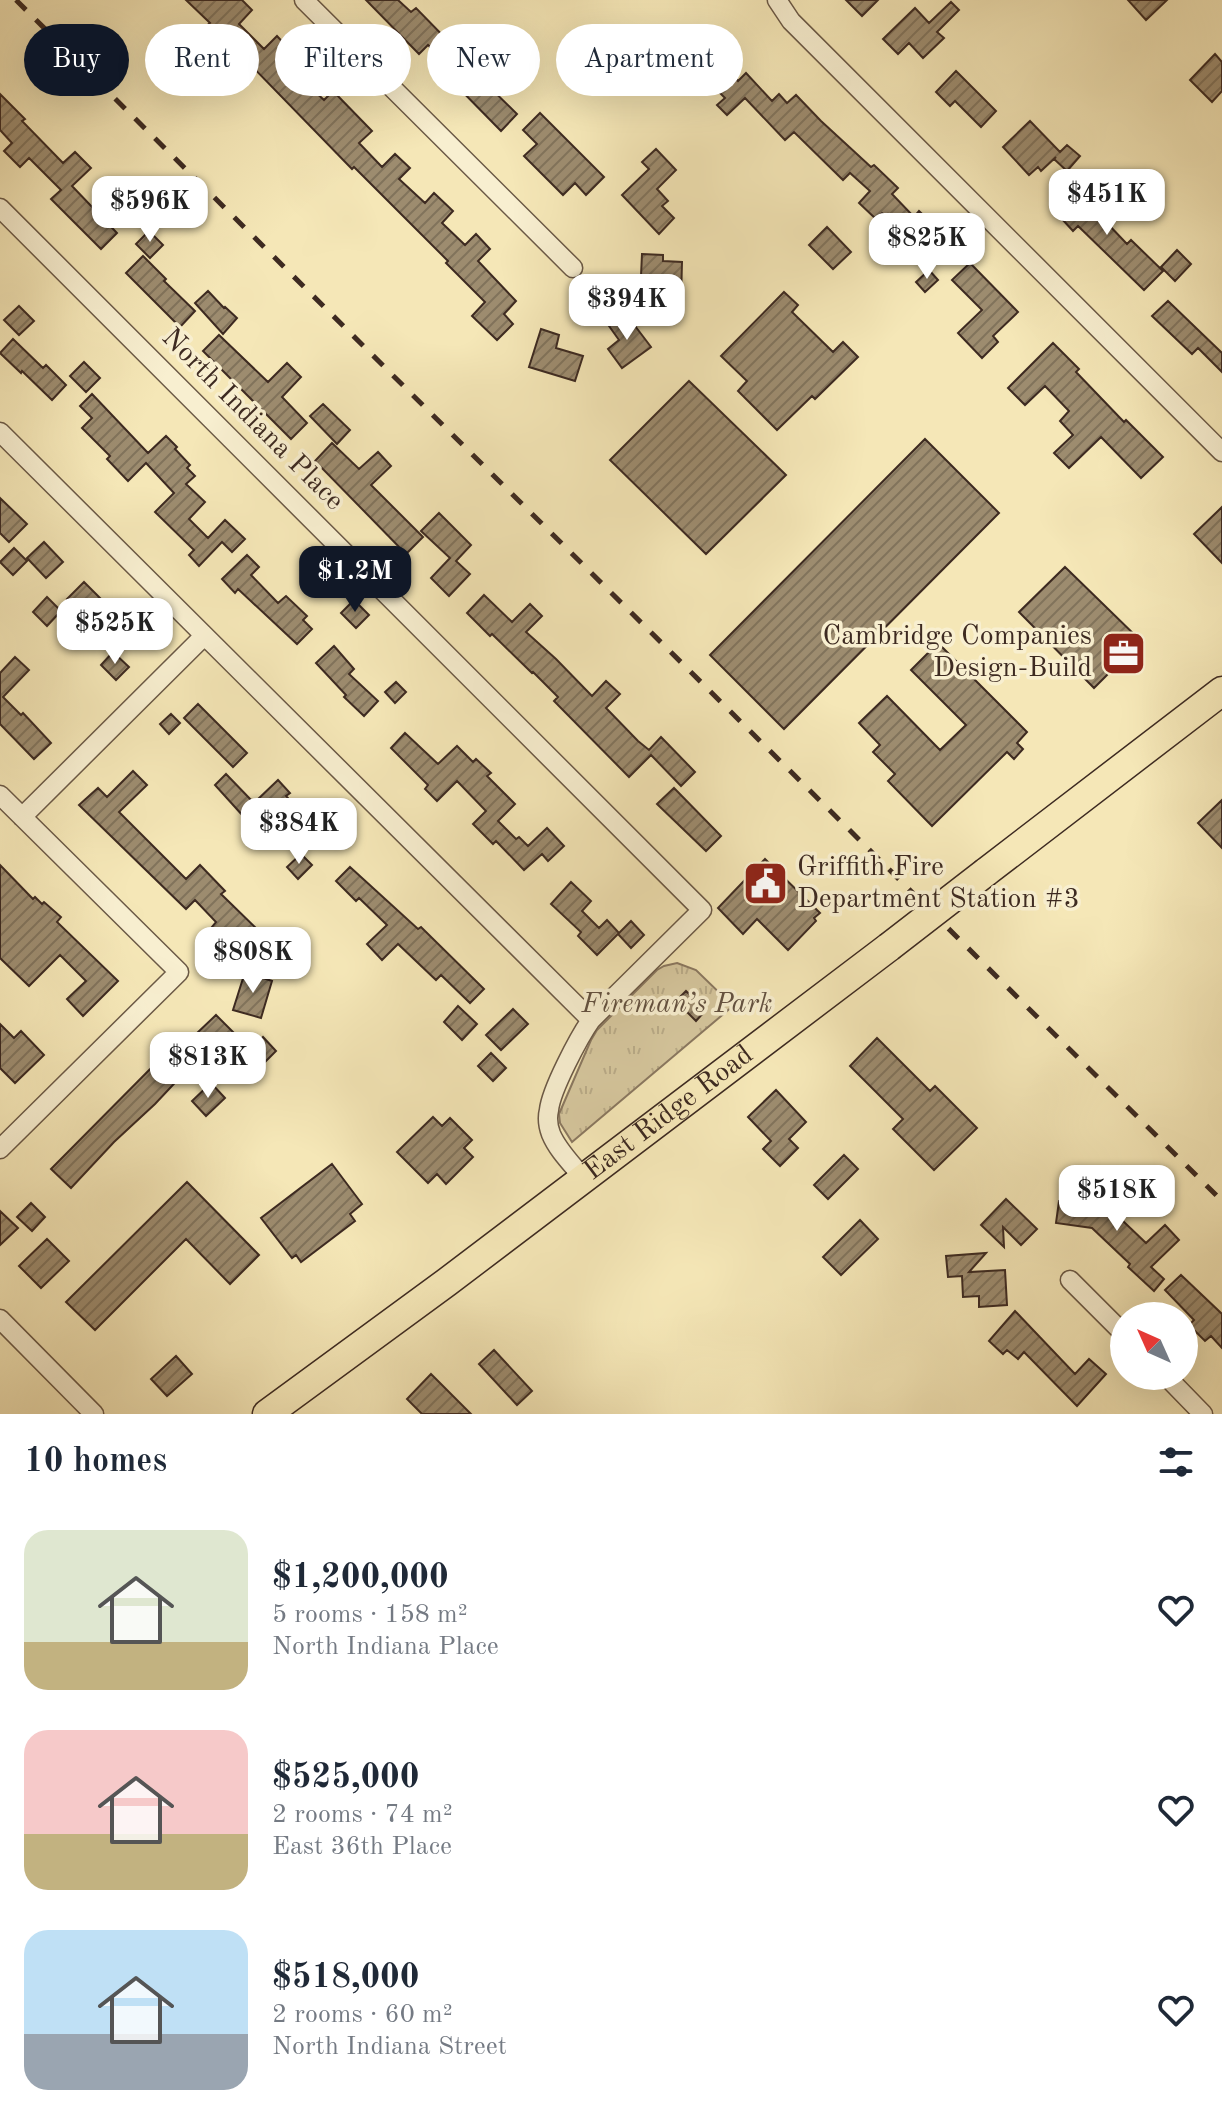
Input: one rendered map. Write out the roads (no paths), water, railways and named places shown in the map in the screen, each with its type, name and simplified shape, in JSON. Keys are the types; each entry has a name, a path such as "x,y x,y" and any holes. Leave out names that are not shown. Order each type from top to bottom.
{"main road":[{"name":"East Ridge Road","path":"267,1414 584,1179 1222,691"}],"street":[{"path":"304,0 573,268"},
{"path":"777,0 791,21 1222,452"},
{"name":"North Indiana Place","path":"0,208 702,910 591,1020"},
{"path":"0,432 591,1020 581,1035 549,1107 548,1121 561,1149 584,1179"},
{"path":"22,817 204,636"},
{"path":"0,795 179,972 1,1145"},
{"path":"1070,1280 1110,1320"},
{"path":"0,1319 94,1414"},
{"path":"1180,1390 1203,1414"}],"railway":[{"path":"16,0 1222,1201"}],"place":[{"name":"Cambridge Companies Design-Build","path":"1123,653"},
{"name":"Griffith Fire Department Station #3","path":"766,884"}],"park label":[{"name":"Fireman’s Park","path":"677,1005"}]}
